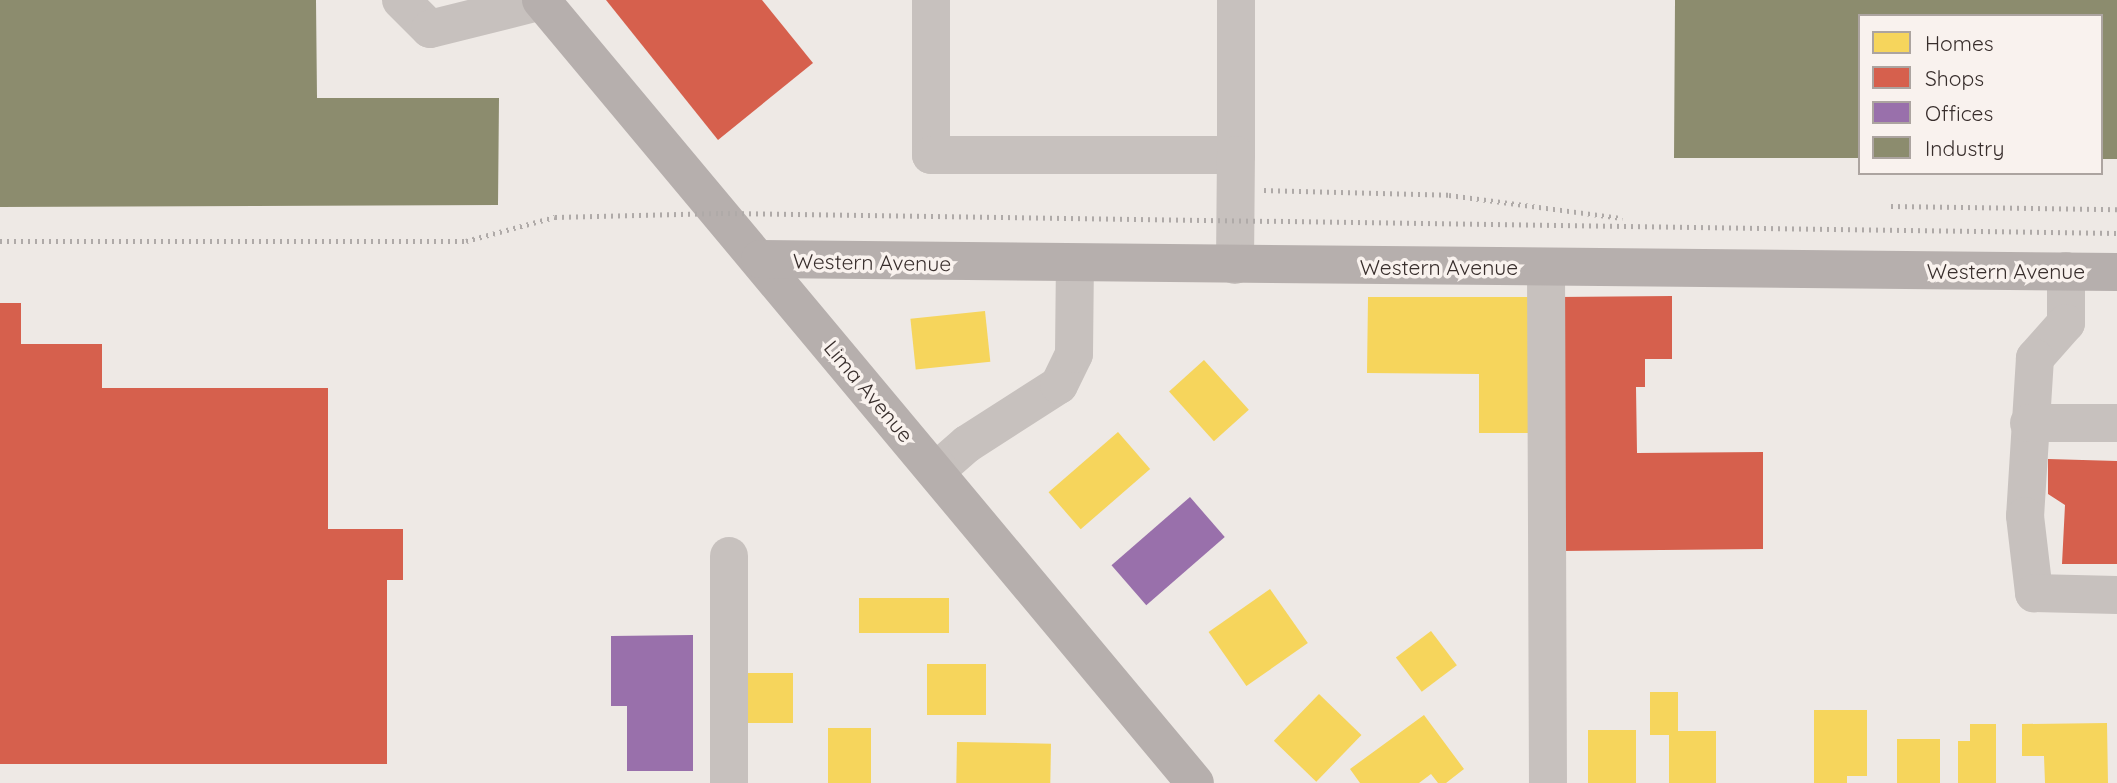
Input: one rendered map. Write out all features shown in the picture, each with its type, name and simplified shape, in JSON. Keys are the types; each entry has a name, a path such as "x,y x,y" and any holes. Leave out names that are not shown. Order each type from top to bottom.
{"main road":[{"name":"Lima Avenue","path":"541,1 760,259 1195,783"},
{"name":"Western Avenue","path":"760,259 2117,272"}],"lane":[{"path":"401,0 430,29 541,1"},
{"path":"931,0 931,155 1236,155"},
{"path":"1235,265 1236,0"},
{"path":"936,471 967,444 1059,385 1074,354 1075,264"},
{"path":"1546,268 1548,783"},
{"path":"2066,271 2066,323 2035,358 2025,516 2034,593 2117,595"},
{"path":"2029,423 2117,423"},
{"path":"729,556 729,783"}],"building: Homes":[{"path":"1368,297 1534,297 1534,433 1479,433 1479,374 1367,373"},
{"path":"985,311 990,362 916,370 910,319"},
{"path":"1204,360 1249,410 1214,441 1169,391"},
{"path":"1118,432 1150,469 1081,529 1049,492"},
{"path":"1270,589 1308,643 1246,686 1209,632"},
{"path":"859,598 949,598 949,633 859,633"},
{"path":"1431,631 1457,665 1422,692 1396,657"},
{"path":"927,664 986,664 986,715 927,715"},
{"path":"740,673 793,673 793,723 740,723"},
{"path":"1650,692 1678,692 1678,731 1716,731 1716,783 1669,783 1669,735 1650,735"},
{"path":"1319,694 1361,735 1316,782 1274,741"},
{"path":"1814,710 1867,710 1867,776 1847,776 1847,783 1814,783"},
{"path":"1424,715 1464,769 1446,783 1438,783 1431,774 1419,783 1360,783 1350,769"},
{"path":"2107,723 2108,783 2045,783 2044,756 2022,756 2022,724"},
{"path":"1970,724 1996,724 1996,783 1958,783 1958,741 1970,741"},
{"path":"828,728 871,728 871,783 828,783"},
{"path":"1588,730 1636,730 1636,783 1588,783"},
{"path":"1897,739 1940,739 1940,783 1897,783"},
{"path":"957,742 1051,744 1050,783 956,783"}],"building: Shops":[{"path":"606,0 762,0 813,63 718,140"},
{"path":"1672,296 1672,359 1645,359 1645,387 1636,387 1637,453 1763,452 1763,549 1560,551 1558,297"},
{"path":"0,303 21,303 21,344 102,344 102,388 328,388 328,529 403,529 403,580 387,580 387,764 0,764"},
{"path":"2048,459 2117,461 2117,564 2062,564 2065,505 2048,494"}],"building: Offices":[{"path":"1190,497 1225,537 1146,605 1112,565"},
{"path":"693,635 693,771 627,771 627,706 611,706 611,636"}],"building: Industry":[{"path":"0,0 316,0 317,98 499,98 498,205 0,207"},
{"path":"1675,0 2117,0 2117,159 2103,159 2103,14 1858,14 1858,158 1674,158"}],"railway":[{"path":"1264,190 1449,195 1622,218"},
{"path":"1891,206 2117,209"},
{"path":"0,241 466,241 555,217 721,213 2117,233"}]}
